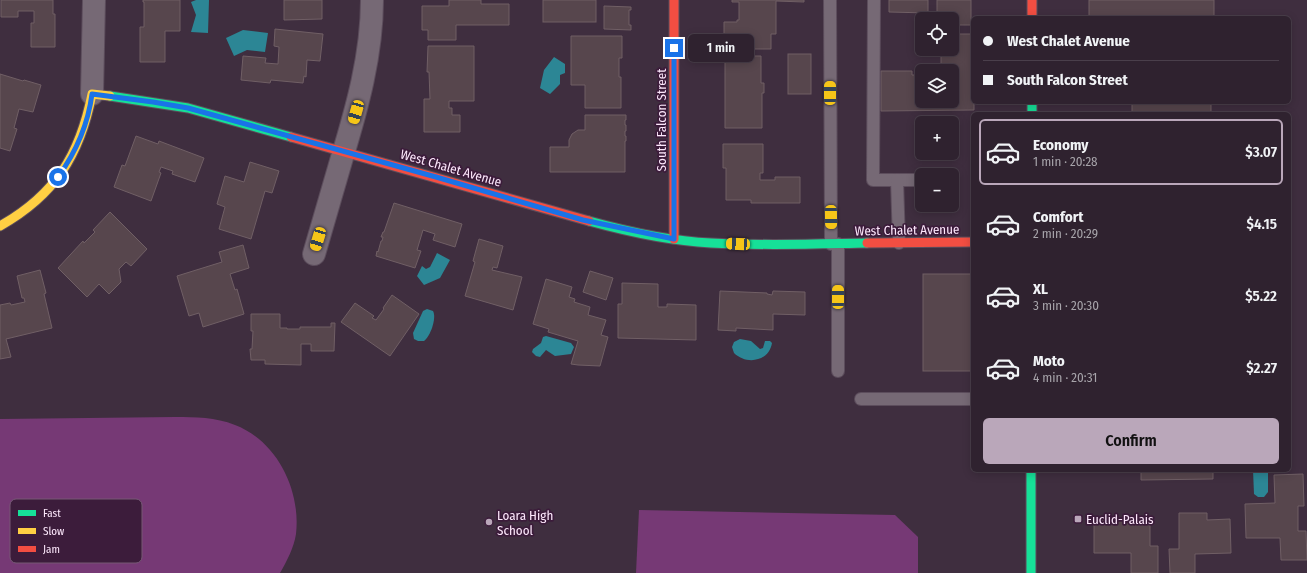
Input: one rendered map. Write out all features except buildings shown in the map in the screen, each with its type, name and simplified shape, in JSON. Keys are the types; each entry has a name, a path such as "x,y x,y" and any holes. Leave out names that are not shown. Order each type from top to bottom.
{"street":[{"path":"0,226 29,207 43,195 72,157 80,139 87,121 92,94 94,0"},
{"path":"314,254 356,112 370,40 372,0"},
{"name":"South Falcon Street","path":"674,0 674,239"},
{"path":"1032,0 1032,16"},
{"name":"West Chalet Avenue","path":"92,94 188,108 443,179 583,220 674,239 738,244 971,242"},
{"path":"1031,472 1031,573"}],"lane":[{"path":"830,0 834,244 838,371"},
{"path":"874,0 873,180 915,180"},
{"path":"897,180 899,242"},
{"path":"861,399 971,399"}],"shaded area":[{"path":"198,417 228,422 250,432 274,455 290,484 297,517 294,544 288,559 280,573 0,573 0,419"},
{"path":"639,510 895,515 918,537 918,573 636,573"}],"water":[{"path":"196,0 209,0 208,33 191,32 196,15 191,2"},
{"path":"243,30 268,33 265,52 247,50 234,56 226,38"},
{"path":"554,57 565,64 565,73 560,75 560,84 550,94 540,88 544,70"},
{"path":"437,253 450,260 440,278 424,285 417,276 422,266 426,269 430,267"},
{"path":"427,309 433,311 434,314 432,327 424,341 418,341 414,339 413,333 423,311"},
{"path":"546,336 571,343 574,347 571,354 555,356 546,350 540,357 536,356 532,352 533,349 541,343 543,337"},
{"path":"740,339 751,341 760,349 763,348 765,341 770,341 772,343 770,349 762,358 751,360 739,357 734,353 732,347 734,342"},
{"path":"1253,472 1268,472 1268,492 1264,497 1258,497 1254,494"}],"traffic: fast":[{"path":"110,96 188,108 291,137"},
{"path":"1032,104 1032,112"},
{"path":"589,221 619,229 696,242 770,245 867,243"},
{"path":"1031,472 1031,573"}],"traffic: slow":[{"path":"0,226 36,201 50,187 62,171 80,136 87,116 92,94 110,96"}],"traffic: jam":[{"path":"674,0 674,239"},
{"path":"1032,0 1032,16"},
{"path":"291,137 589,221"},
{"path":"867,243 971,242"}],"place":[{"name":"Euclid-Palais","path":"1078,519"},
{"name":"Loara High School","path":"489,522"}],"route":[{"path":"58,177 72,157 80,139 87,121 92,94 188,108 436,177 583,220 618,229 674,239 674,48"}]}
